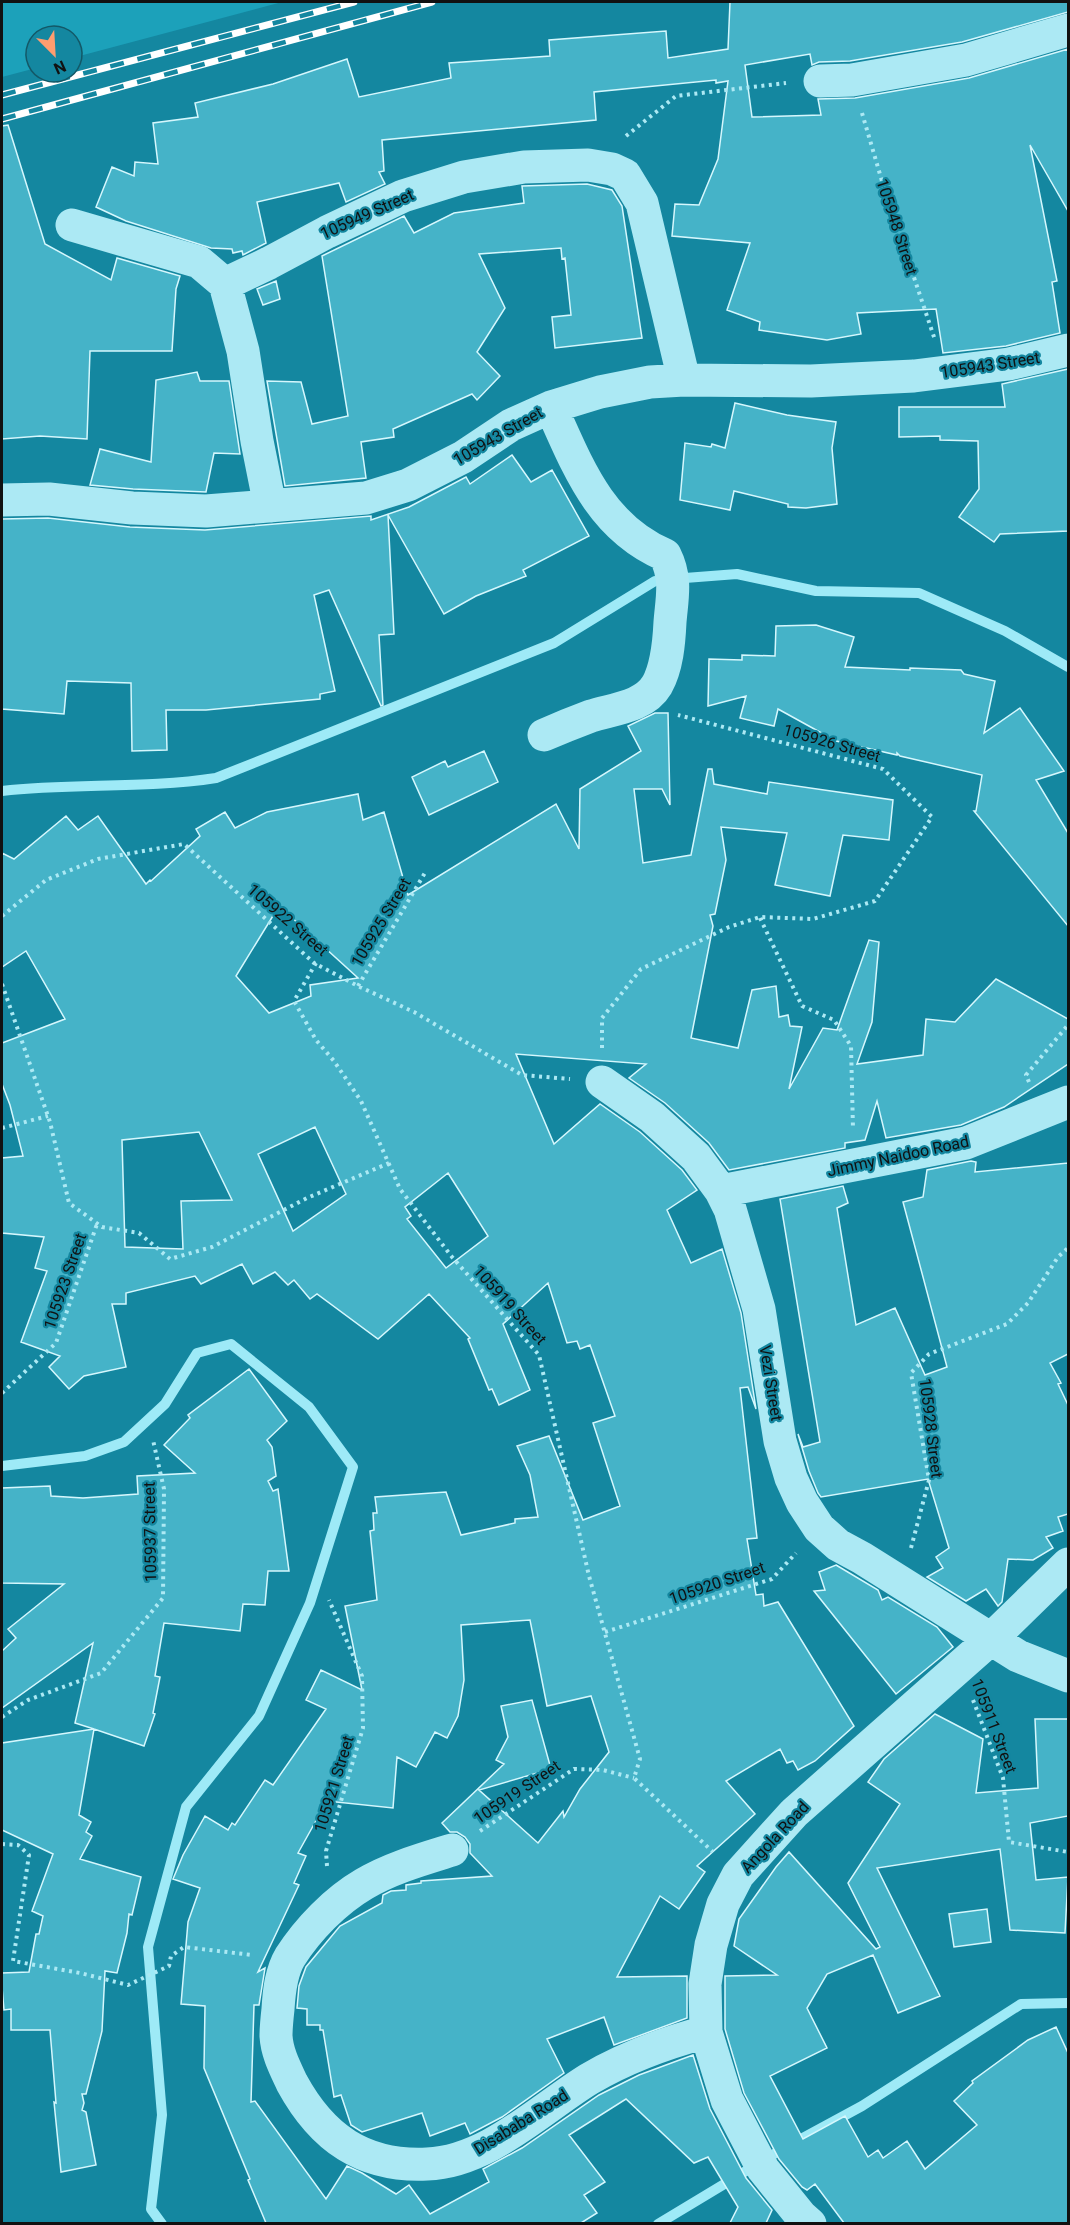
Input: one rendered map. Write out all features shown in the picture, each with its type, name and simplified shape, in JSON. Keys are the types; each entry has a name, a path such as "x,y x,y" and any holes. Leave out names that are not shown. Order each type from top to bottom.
{"street":[{"path":"820,81 852,80 966,60 1062,32"},
{"name":"105949 Street","path":"225,284 403,196 464,177 524,167 588,165 618,171"},
{"path":"618,171 625,175 642,203 684,380"},
{"path":"72,225 199,262 225,284 243,351 270,506"},
{"name":"105943 Street","path":"2,500 49,499 132,508 206,511 366,498 408,485 463,457 512,425 551,407 600,392 650,382 684,380 811,381 914,376 1009,364 1068,351"},
{"path":"544,735 581,720 630,705 648,696 657,686 668,651 674,596 672,569 665,555 624,530 598,503 576,463 551,407"},
{"name":"Vezi Street","path":"602,1082 652,1117 696,1157 721,1191 730,1209 759,1309 780,1441 802,1502 819,1528 838,1545 1018,1656 1068,1677"},
{"name":"Jimmy Naidoo Road","path":"721,1191 966,1143 1054,1108"},
{"name":"Angola Road","path":"810,2223 801,2216 763,2169 727,2100 706,2032 705,1984 711,1945 723,1904 738,1875 794,1813 992,1638 1068,1564"},
{"name":"Disababa Road","path":"453,1850 411,1863 364,1884 331,1908 288,1959 279,1988 276,2037 281,2062 317,2121 334,2137 357,2152 398,2164 429,2164 462,2159 495,2143 589,2079 622,2060 669,2042 706,2032"}],"path":[{"name":"105948 Street","path":"852,80 884,188 946,372"},
{"path":"618,171 626,137 676,96 764,85 820,81"},
{"name":"105926 Street","path":"602,1082 602,1018 641,969 729,927 760,917 813,919 875,901 932,817 883,769 700,720 630,705"},
{"name":"105922 Street","path":"2,915 46,880 98,859 184,844 316,963 414,1012 522,1075 602,1082"},
{"name":"105925 Street","path":"358,986 426,871"},
{"path":"760,917 802,1006 834,1020 851,1046 854,1166"},
{"name":"105919 Street","path":"316,963 294,1001 316,1040 334,1061 361,1101 400,1189 452,1257 540,1355 579,1533 640,1759 634,1778"},
{"path":"2,984 48,1116 69,1203 102,1227 139,1233 170,1259 212,1247 307,1198 389,1163"},
{"path":"1054,1108 1040,1106 1026,1075 1068,1024"},
{"path":"2,1128 48,1116"},
{"name":"105923 Street","path":"2,1393 56,1343 97,1224"},
{"name":"105928 Street","path":"902,1583 929,1480 912,1373 929,1354 1007,1324 1028,1303 1058,1257 1068,1248"},
{"name":"105937 Street","path":"2,1717 28,1700 101,1673 163,1598 164,1489 153,1440"},
{"name":"105920 Street","path":"605,1632 772,1579 819,1528"},
{"name":"105921 Street","path":"329,1600 362,1676 363,1728 326,1851 331,1908"},
{"name":"105911 Street","path":"959,1666 1003,1778 1009,1842 1068,1852"},
{"name":"105919 Street","path":"453,1850 574,1769 603,1770 634,1778 738,1875"},
{"path":"2,1844 18,1845 29,1855 13,1961 80,1973 128,1985 170,1966 171,1956 184,1947 288,1959"}],"shaded area":[{"path":"2,2 282,2 84,55 84,24 24,24 24,71 2,77"}],"building":[{"path":"730,2 1068,2 1068,12 962,42 850,61 819,62 812,65 810,54 745,65 752,117 821,115 818,99 855,98 969,78 1068,49 1068,211 1030,145 1057,281 1052,282 1060,333 1006,346 943,353 936,309 857,313 861,334 827,340 759,330 760,322 727,310 750,243 672,236 675,204 699,205 718,159 728,81 716,83 716,80 594,92 596,120 382,140 384,171 379,172 385,184 346,202 339,183 257,202 266,243 243,255 242,251 233,253 232,249 211,248 126,221 96,207 112,167 134,176 135,162 158,164 153,123 198,117 195,103 273,84 347,59 359,97 451,78 449,63 550,56 549,40 666,31 668,58 728,49"},
{"path":"8,125 45,244 111,280 117,258 180,276 176,289 172,351 90,351 87,439 40,436 2,439 2,126"},
{"path":"587,184 612,190 622,206 642,338 555,348 552,317 571,315 565,258 562,259 561,248 479,254 505,308 477,352 500,376 477,400 472,394 393,429 394,437 361,442 366,478 285,486 267,381 301,382 312,424 348,416 322,256 404,216 414,233 454,213 524,203 522,186"},
{"path":"276,281 280,299 263,305 257,289"},
{"path":"1068,369 1068,531 1000,534 994,542 959,517 979,489 978,441 940,440 940,436 899,437 899,407 1005,407 1002,384"},
{"path":"197,372 200,381 229,381 240,454 214,453 206,492 90,485 100,449 151,462 156,380"},
{"path":"735,403 787,415 836,422 832,448 837,504 806,508 788,507 788,504 734,491 730,510 680,500 685,443 711,447 712,444 725,448"},
{"path":"512,455 531,482 552,470 589,536 523,570 526,576 476,596 444,614 388,515 394,634 379,635 383,705 381,706 329,590 314,595 335,691 320,694 320,699 206,710 166,710 167,750 132,751 131,683 67,681 64,714 2,709 2,519 48,518 130,527 205,530 371,516 371,520 409,507 466,477 470,484"},
{"path":"816,625 854,637 845,667 961,670 964,674 995,681 984,733 1020,708 1064,771 1036,780 1068,833 1068,926 974,811 976,811 982,775 900,756 897,753 897,755 836,741 778,709 774,726 740,718 746,696 708,706 709,659 742,660 742,655 775,656 776,626"},
{"path":"655,713 668,713 670,805 662,789 634,789 643,863 691,855 708,769 712,769 714,784 767,794 769,782 893,800 889,840 843,835 830,896 775,885 787,833 721,827 726,860 715,914 710,915 713,926 691,1038 738,1048 752,990 776,986 779,1017 788,1015 790,1026 802,1027 789,1089 823,1028 837,1030 869,940 879,942 872,1022 857,1064 923,1055 926,1019 955,1022 996,979 1068,1019 1068,1064 1004,1107 961,1125 886,1138 877,1101 865,1140 845,1143 845,1148 729,1170 709,1143 665,1103 629,1078 646,1064 516,1054 554,1144 600,1104 640,1132 682,1170 697,1190 667,1210 691,1263 722,1249 741,1313 756,1409 748,1387 740,1388 757,1538 747,1539 756,1595 763,1594 764,1606 778,1602 854,1726 815,1761 798,1770 793,1761 787,1763 780,1749 726,1781 755,1814 697,1866 705,1872 679,1909 660,1896 617,1977 687,1976 687,2018 614,2045 604,2017 547,2039 564,2073 502,2117 470,2134 465,2123 430,2136 422,2113 362,2132 351,2125 341,2095 334,2097 323,2030 320,2030 320,2025 307,2025 307,2009 297,2008 299,1986 306,1967 340,1926 382,1903 383,1895 391,1891 406,1890 406,1885 421,1883 421,1881 492,1876 470,1853 470,1844 465,1837 457,1832 450,1832 442,1823 504,1764 496,1760 508,1737 501,1706 532,1700 551,1769 479,1790 538,1843 563,1811 564,1817 580,1789 609,1752 591,1696 547,1706 530,1620 461,1625 464,1680 458,1716 447,1738 435,1732 416,1767 397,1757 393,1808 327,1801 298,1853 306,1856 294,1883 299,1885 258,1972 265,1968 259,2005 254,2005 251,2102 255,2101 326,2199 347,2166 396,2194 409,2185 430,2214 489,2182 483,2169 522,2148 599,2095 639,2075 693,2055 710,2109 746,2178 772,2210 766,2223 730,2223 738,2207 708,2157 694,2163 626,2099 569,2135 605,2182 584,2195 597,2213 581,2223 266,2223 204,2068 205,2006 181,2004 188,1922 200,1888 173,1879 183,1855 205,1816 228,1830 232,1823 235,1825 265,1780 273,1785 326,1709 306,1700 321,1670 362,1690 345,1606 377,1600 370,1531 374,1530 373,1513 377,1513 375,1497 446,1492 461,1535 515,1523 515,1519 538,1517 530,1475 517,1446 549,1436 583,1520 620,1506 593,1423 615,1416 590,1345 580,1349 577,1341 567,1343 548,1283 503,1324 530,1390 499,1405 492,1389 489,1390 468,1339 470,1338 429,1294 378,1339 317,1294 310,1299 294,1280 288,1285 275,1272 253,1284 242,1264 201,1284 195,1276 126,1293 126,1304 112,1304 126,1367 84,1376 69,1389 49,1367 60,1356 21,1342 47,1271 35,1268 44,1237 2,1233 2,1158 23,1156 10,1105 2,1084 2,1043 65,1019 26,951 2,967 2,853 14,859 66,816 78,830 98,816 146,884 200,836 196,829 225,812 235,828 267,812 358,794 363,820 384,812 408,895 556,804 579,849 580,789 641,751 628,726","holes":["279,906 358,978 310,985 311,996 269,1013 236,976","315,1127 346,1194 293,1231 258,1154","199,1132 232,1200 181,1201 183,1249 125,1247 122,1140","448,1173 488,1236 446,1268 407,1219 411,1216 405,1207"]},
{"path":"484,751 498,782 429,815 412,777 445,761 448,767"},
{"path":"976,1162 975,1172 1068,1163 1068,1354 1050,1363 1061,1383 1058,1384 1068,1405 1068,1514 1058,1517 1063,1531 1046,1537 1053,1548 1033,1560 1008,1559 1002,1602 998,1606 986,1589 966,1601 927,1577 943,1568 936,1557 949,1548 928,1479 821,1497 818,1493 798,1434 803,1447 820,1442 780,1199 843,1186 848,1203 837,1208 856,1325 895,1308 925,1375 947,1367 903,1202 923,1197 927,1170"},
{"path":"249,1369 287,1421 267,1440 272,1447 276,1476 268,1481 273,1491 278,1489 289,1571 268,1571 265,1605 243,1604 240,1631 164,1623 155,1676 160,1677 153,1713 155,1714 144,1746 75,1723 93,1643 2,1708 2,1651 16,1638 8,1629 64,1584 2,1583 2,1488 50,1486 51,1496 83,1498 138,1494 137,1476 195,1473 164,1445 190,1418 188,1415"},
{"path":"836,1565 878,1590 882,1600 888,1597 937,1627 953,1647 896,1694 814,1591 825,1590 819,1572"},
{"path":"935,1714 983,1739 976,1793 1038,1788 1035,1719 1068,1719 1068,1816 1030,1823 1036,1880 1068,1877 1065,1933 1010,1930 1000,1849 877,1868 940,1996 898,2013 873,1955 827,1974 807,2008 827,2048 770,2076 803,2139 845,2116 868,2157 878,2150 883,2158 907,2141 925,2169 977,2125 954,2101 973,2083 972,2081 1028,2040 1056,2027 1068,2053 1068,2223 844,2223 815,2184 807,2190 802,2187 779,2159 744,2093 725,2029 725,1976 777,1975 734,1946 739,1919 789,1852 876,1949 880,1947 848,1883 900,1804 868,1782 884,1759"},
{"path":"94,1729 79,1815 91,1822 86,1832 92,1836 80,1859 141,1877 132,1915 129,1914 127,1933 117,1973 105,1971 102,2031 86,2094 82,2094 84,2103 82,2110 86,2112 96,2165 61,2172 50,2030 11,2030 11,2009 4,2010 2,1987 2,1973 29,1972 36,1934 39,1934 43,1916 32,1911 53,1854 2,1830 2,1743"},
{"path":"987,1909 991,1942 954,1947 949,1914"}],"waterway":[{"path":"685,578 737,574 816,591 919,593 1005,631 1068,667"},
{"path":"2,791 163,784 216,778 554,643 655,581"},
{"path":"2,1466 85,1456 124,1442 165,1404 197,1353 231,1344 309,1407 353,1467 310,1603 259,1716 186,1807 148,1947 162,2115 151,2209 162,2224"},
{"path":"658,2224 779,2151 862,2106 1021,2004 1068,2003"}],"railway":[{"path":"2,95 354,2"},
{"path":"2,119 432,2"}]}
